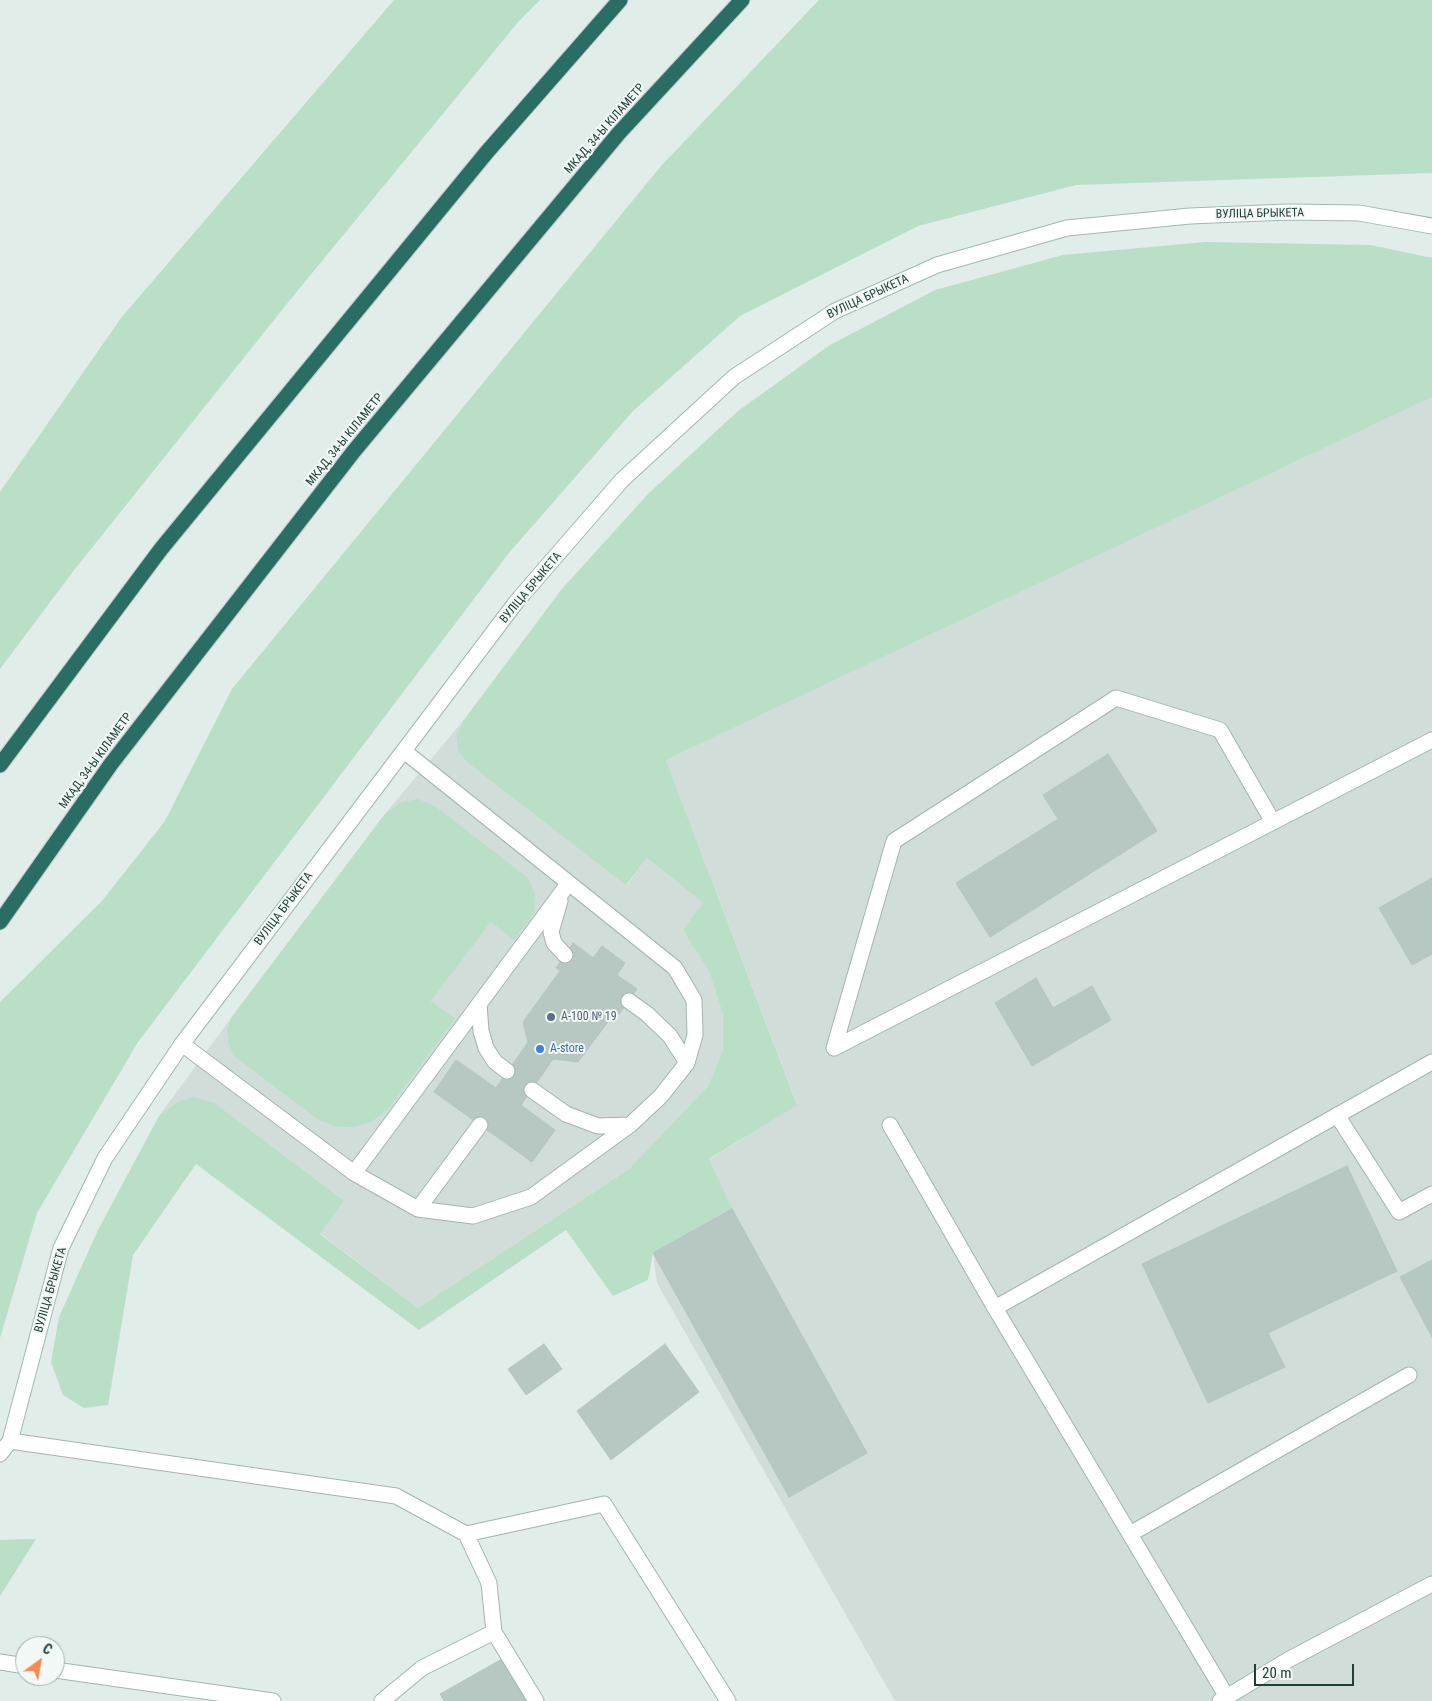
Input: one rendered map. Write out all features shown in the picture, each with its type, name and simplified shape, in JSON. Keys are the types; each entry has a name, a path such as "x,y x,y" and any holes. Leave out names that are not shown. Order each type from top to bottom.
{"highway":[{"path":"0,765 161,549 487,152 620,0"},
{"name":"МКАД, 34-Ы КІЛАМЕТР","path":"0,922 110,764 354,451 619,133 742,0"}],"street":[{"name":"ВУЛІЦА БРЫКЕТА","path":"0,1454 61,1248 105,1158 182,1044 518,602 622,480 734,377 835,311 937,265 1067,228 1190,216 1288,212 1359,213 1432,226"},
{"path":"1273,822 1220,730 1116,698 894,841 834,1048 1273,822 1432,740"},
{"path":"182,1044 354,1173 418,1209 473,1216 531,1197 630,1125 661,1096 687,1063 696,1035 694,1000 675,968 404,751"},
{"path":"565,955 554,943 551,932 568,884"},
{"path":"354,1173 568,884"},
{"path":"629,1001 648,1014 670,1036 687,1063"},
{"path":"479,1004 481,1031 486,1048 495,1062 507,1071"},
{"path":"995,1308 1432,1062"},
{"path":"532,1090 566,1114 598,1126 630,1125"},
{"path":"1336,1115 1399,1212 1432,1194"},
{"path":"418,1209 480,1124"},
{"path":"890,1125 995,1308 1130,1534 1223,1699 1288,1660 1432,1584"},
{"path":"1130,1534 1409,1375"},
{"path":"5,1440 396,1496 466,1534 489,1583 494,1632 536,1701"},
{"path":"466,1534 604,1504 728,1701"},
{"path":"382,1701 422,1668 494,1632"},
{"path":"0,1662 15,1664"},
{"path":"65,1671 273,1701"}],"shaded area":[{"path":"1432,397 1432,1701 895,1701 657,1283 653,1253 731,1209 709,1160 797,1104 666,760"},
{"path":"463,721 456,736 458,750 627,885 647,858 703,903 684,930 709,971 723,1015 723,1050 708,1086 629,1169 418,1308 320,1233 344,1201 177,1102 159,1116 231,1018 227,1029 373,1121 389,1108 454,1019 431,1001 491,922 399,803 384,815"}],"green space":[{"path":"394,0 540,0 519,21 290,300 71,574 0,669 0,492 121,318"},
{"path":"819,0 1432,0 1432,173 1076,185 918,226 740,316 633,411 508,554 138,1042 37,1213 0,1338 0,1002 102,901 165,821 232,689 661,166"},
{"path":"1205,242 1371,245 1432,258 1432,397 666,760 797,1105 709,1159 732,1209 653,1253 648,1280 613,1296 566,1230 419,1330 196,1164 133,1255 108,1405 84,1408 63,1395 51,1362 59,1317 98,1230 159,1116 177,1102 194,1097 214,1103 344,1201 320,1234 418,1308 629,1169 708,1086 723,1050 723,1015 709,971 683,930 703,903 647,858 626,885 467,762 458,750 456,736 463,721 561,590 648,494 738,411 830,345 935,290 1063,255"},
{"path":"418,799 436,807 528,878 535,894 534,913 514,940 491,922 431,1001 455,1019 389,1108 373,1121 355,1127 338,1127 319,1120 233,1055 227,1029 231,1018 384,815 399,803"},
{"path":"36,1539 0,1596 0,1540"}],"building":[{"path":"1108,754 1157,831 990,937 956,883 1058,819 1043,795"},
{"path":"1432,878 1432,954 1412,965 1379,908"},
{"path":"573,943 593,958 602,946 625,963 617,975 637,989 619,1014 616,1011 578,1062 553,1059 528,1042 523,1022 560,971 556,968"},
{"path":"1036,978 1053,1008 1092,986 1111,1020 1032,1066 995,1003"},
{"path":"528,1042 553,1059 521,1105 555,1130 532,1162 434,1092 456,1060 496,1088"},
{"path":"1347,1166 1397,1271 1268,1333 1285,1367 1208,1403 1142,1264"},
{"path":"732,1209 867,1453 789,1497 653,1253"},
{"path":"1432,1260 1432,1337 1400,1277"},
{"path":"544,1344 562,1369 526,1395 508,1369"},
{"path":"665,1344 699,1392 611,1460 577,1411"},
{"path":"502,1659 526,1701 444,1701 440,1694"}],"place":[{"name":"А-100 № 19","path":"551,1017"},
{"name":"А-store","path":"540,1049"}]}
